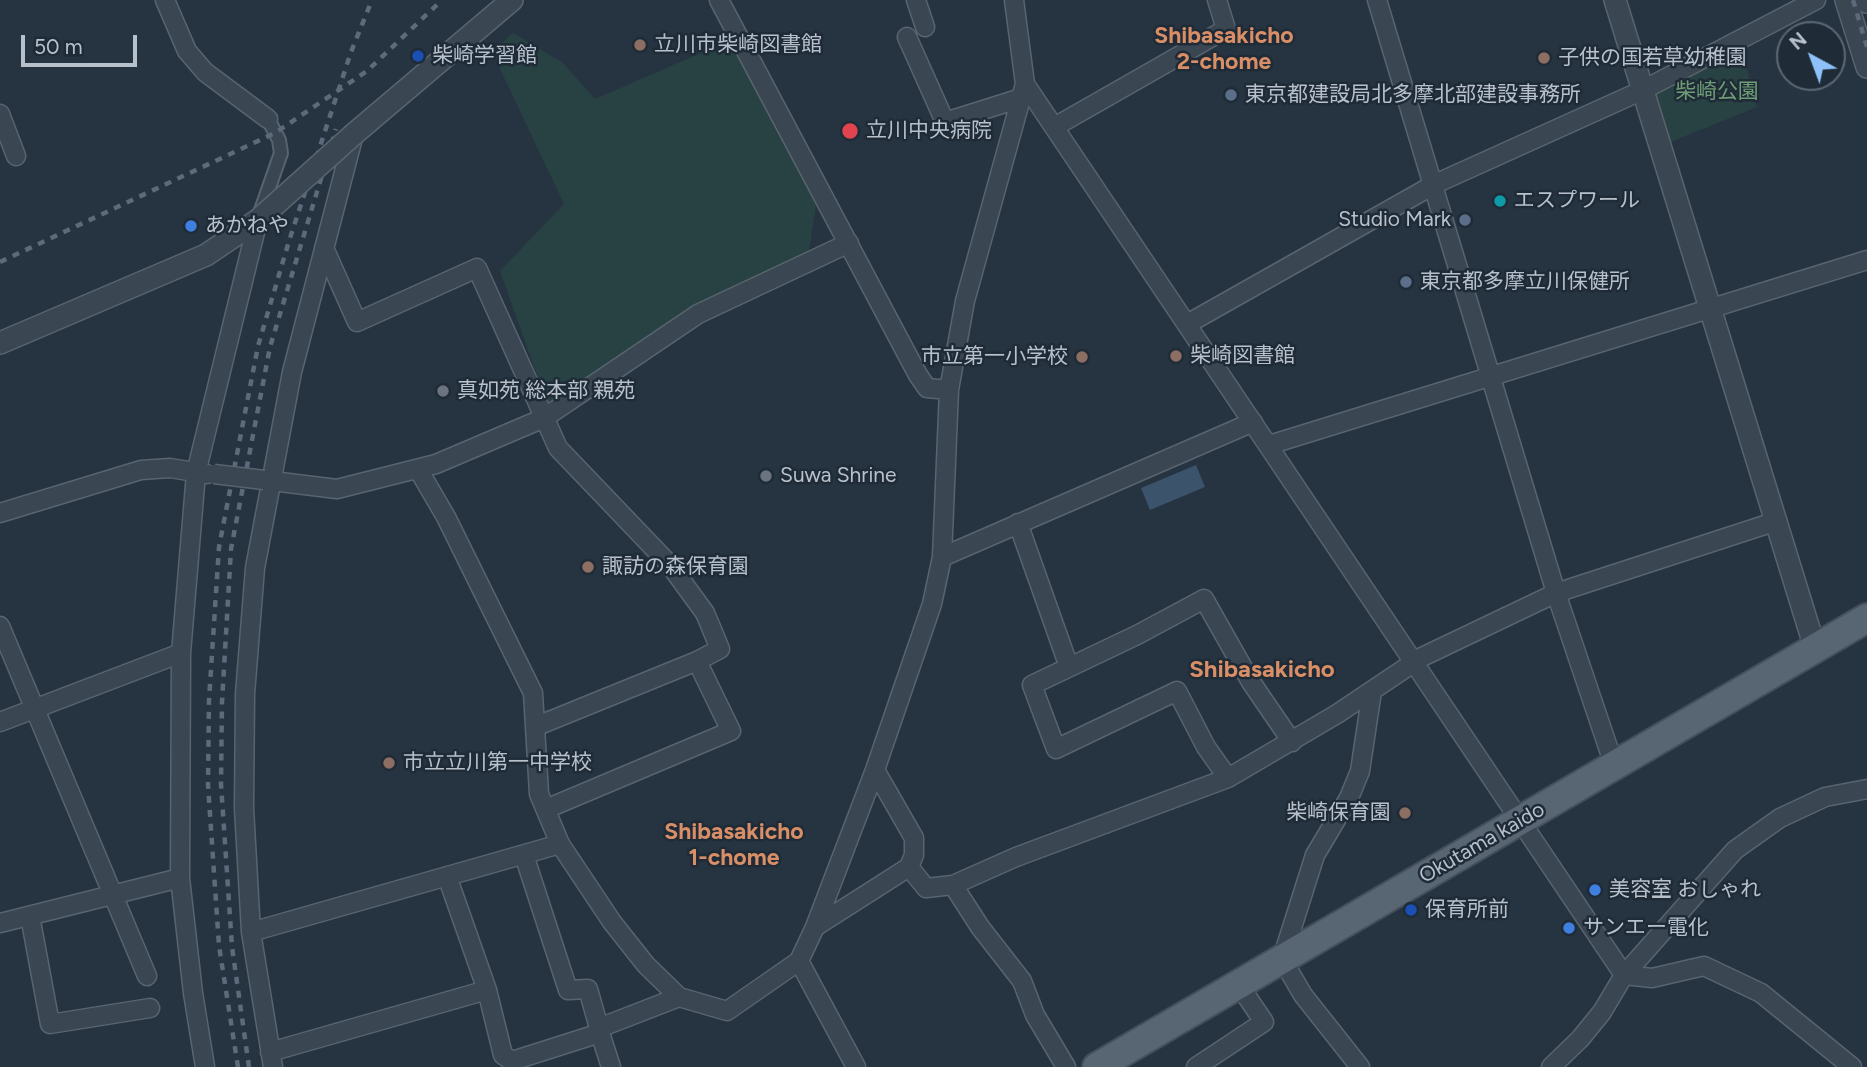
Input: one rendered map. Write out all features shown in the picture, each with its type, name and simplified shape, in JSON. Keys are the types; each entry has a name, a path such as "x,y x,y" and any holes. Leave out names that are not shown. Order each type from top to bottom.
{"main road":[{"name":"Okutama kaido","path":"1097,1067 1867,618"}],"street":[{"path":"165,0 187,51 205,72 268,119 279,139 281,153 258,220 205,474 181,653 180,878 192,993 205,1067"},
{"path":"0,344 206,255 258,220 354,134 512,0"},
{"path":"719,0 918,375 927,388 949,390"},
{"path":"916,0 925,27"},
{"path":"418,469 446,517 533,692 539,794 560,844 612,922 646,965 679,997 727,1011 799,961 815,927 875,770 932,604 942,557 949,390 969,288 1023,91 1014,0"},
{"path":"1056,126 1226,29 1217,0"},
{"path":"1377,0 1493,376 1556,593 1614,765"},
{"path":"1615,0 1815,648"},
{"path":"1189,323 1435,184 1643,90 1816,0"},
{"path":"1846,0 1867,66"},
{"path":"907,37 945,122 1023,91"},
{"path":"1023,91 1056,126 1624,975 1652,978 1704,966 1761,993 1852,1067 1867,1055"},
{"path":"0,114 16,156"},
{"path":"354,134 292,372 268,481 255,568 245,694 244,808 251,932 272,1059 487,990"},
{"path":"0,513 141,471 170,468 337,489 436,464 544,418 698,314 849,243"},
{"path":"324,248 357,322 477,268 558,448 670,565 705,613 720,649 697,661 537,726"},
{"path":"1269,445 1867,260"},
{"path":"942,557 1254,422"},
{"path":"909,867 926,888 953,885 1016,858 1227,778 1292,742 1413,662 1556,593 1777,521"},
{"path":"1018,523 1069,667"},
{"path":"1227,778 1206,747 1177,691 1056,749 1032,685 1204,599 1251,682 1292,742"},
{"path":"0,626 147,976"},
{"path":"0,722 181,653"},
{"path":"546,810 731,731 697,661"},
{"path":"1349,1064 1282,959 1315,855 1349,799 1360,771 1371,691"},
{"path":"815,927 909,867 914,855 914,838 875,770"},
{"path":"1551,1067 1580,1039 1602,1012 1624,975 1735,850 1791,813 1825,797 1867,789"},
{"path":"251,932 560,844"},
{"path":"524,855 568,990 588,989 611,1067"},
{"path":"447,876 487,990 503,1055 512,1061 599,1031 679,997"},
{"path":"0,923 180,878"},
{"path":"953,885 1022,981 1035,1015 1066,1067"},
{"path":"30,916 50,1024 150,1008"},
{"path":"799,961 856,1067"},
{"path":"1196,1067 1264,1022 1239,985"}],"green space":[{"path":"513,33 563,63 595,99 731,40 816,205 809,251 698,307 547,403 500,271 564,204 492,52"},
{"name":"柴崎公園","path":"1741,46 1757,107 1668,143 1651,93"}],"water":[{"path":"1196,465 1205,487 1150,510 1141,488"}],"railway":[{"path":"238,1067 219,946 208,785 209,700 219,547 258,346 289,241 351,52 372,0"},
{"path":"0,262 275,133 367,71 442,0"},
{"path":"1853,0 1867,47"},
{"path":"249,1067 232,947 221,784 222,702 231,549 270,347 336,129"}],"place":[{"name":"立川市柴崎図書館","path":"640,45"},
{"name":"柴崎学習館","path":"418,56"},
{"name":"子供の国若草幼稚園","path":"1544,58"},
{"name":"東京都建設局北多摩北部建設事務所","path":"1231,95"},
{"name":"立川中央病院","path":"850,131"},
{"name":"エスプワール","path":"1500,201"},
{"name":"Studio Mark","path":"1465,220"},
{"name":"あかねや","path":"191,226"},
{"name":"東京都多摩立川保健所","path":"1406,282"},
{"name":"柴崎図書館","path":"1176,356"},
{"name":"市立第一小学校","path":"1082,357"},
{"name":"真如苑 総本部 親苑","path":"443,391"},
{"name":"Suwa Shrine","path":"766,476"},
{"name":"諏訪の森保育園","path":"588,567"},
{"name":"市立立川第一中学校","path":"389,763"},
{"name":"柴崎保育園","path":"1405,813"},
{"name":"美容室 おしゃれ","path":"1595,890"},
{"name":"保育所前","path":"1411,910"},
{"name":"サンエー電化","path":"1569,928"}],"district":[{"name":"Shibasakicho 2-chome","path":"1224,49"},
{"name":"Shibasakicho","path":"1262,670"},
{"name":"Shibasakicho 1-chome","path":"734,845"}]}
